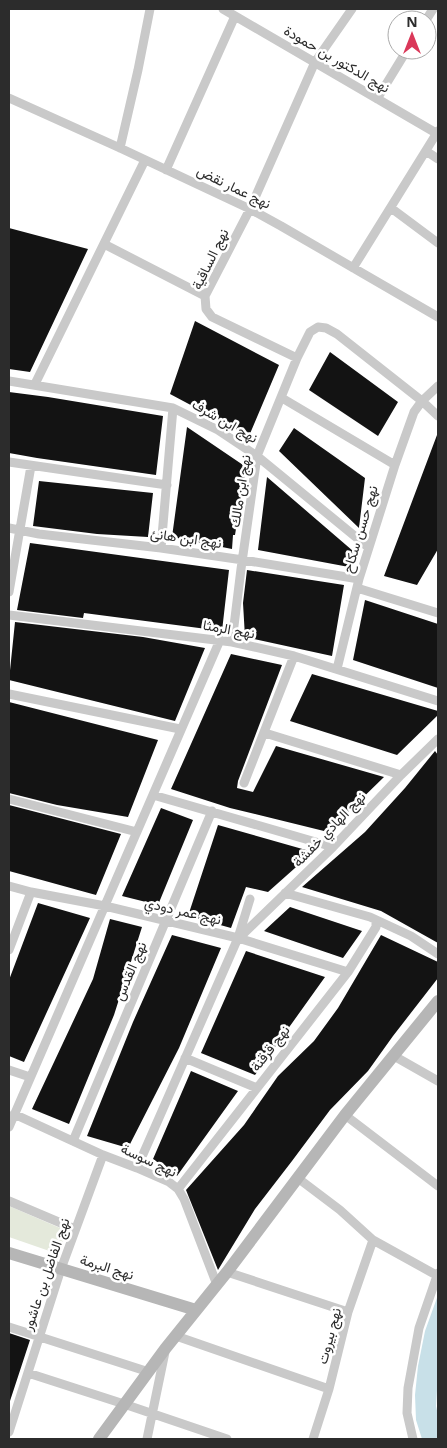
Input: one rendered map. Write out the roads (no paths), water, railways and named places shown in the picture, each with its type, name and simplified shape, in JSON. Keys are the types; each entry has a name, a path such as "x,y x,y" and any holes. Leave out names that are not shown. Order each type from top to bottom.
{"main road":[{"path":"99,1439 165,1349 299,1179 345,1116 438,1001"},
{"name":"نهج البرمة","path":"9,1253 196,1310"}],"street":[{"path":"120,148 150,9"},
{"name":"نهج الدكتور بن حمودة","path":"223,9 437,132"},
{"name":"نهج الساقية","path":"297,358 212,317 206,310 205,296 250,209 315,62 352,9"},
{"path":"166,170 235,16"},
{"path":"377,99 401,60"},
{"name":"نهج عمار نقض","path":"9,98 250,209 438,317"},
{"path":"353,268 437,132"},
{"path":"426,151 438,159"},
{"path":"36,384 145,160"},
{"path":"391,208 438,243"},
{"path":"104,244 205,296"},
{"name":"نهج ابن مالك","path":"232,642 257,456 297,358 310,332 318,327 326,328 337,334 422,401"},
{"name":"نهج ابن شرف","path":"9,381 173,408 218,430 257,456 368,547"},
{"name":"نهج حسن سكاح","path":"337,669 359,578 395,465 414,412 422,401 438,386"},
{"path":"282,398 395,465"},
{"path":"422,401 438,416"},
{"path":"161,548 173,408"},
{"path":"9,462 167,485"},
{"path":"9,592 31,466"},
{"name":"نهج ابن هانئ","path":"9,528 39,534 161,548 359,578"},
{"path":"357,588 436,612 438,602"},
{"name":"نهج الرمثا","path":"9,615 232,642 294,656 438,701"},
{"path":"9,1127 220,640"},
{"path":"244,783 294,656"},
{"path":"9,694 180,729"},
{"path":"265,733 401,775"},
{"name":"نهج الهادي خفشة","path":"137,1168 239,938 333,847 401,775 438,741"},
{"path":"154,796 333,847"},
{"path":"9,799 137,832"},
{"name":"نهج القدس","path":"73,1141 212,811"},
{"name":"نهج عمر دودي","path":"9,886 239,938 348,972"},
{"path":"9,950 32,892"},
{"path":"285,893 370,917 411,936 438,954"},
{"path":"239,938 250,898"},
{"name":"نهج قرقنة","path":"178,1189 348,972 376,928 376,920"},
{"path":"394,1056 438,1081"},
{"path":"185,1058 257,1088"},
{"path":"9,1070 30,1077"},
{"name":"نهج سوسة","path":"14,1114 103,1155 169,1182 178,1189 184,1199 217,1285"},
{"path":"345,1116 438,1186"},
{"name":"نهج الفاضل بن عاشور","path":"9,1432 61,1269 103,1155"},
{"path":"299,1179 340,1210 373,1240 438,1275 419,1328 408,1388 407,1413 413,1439"},
{"path":"9,1202 75,1229"},
{"name":"نهج بيروت","path":"313,1439 329,1388 348,1312 373,1240"},
{"path":"227,1272 348,1312"},
{"path":"9,1327 149,1372"},
{"path":"176,1336 329,1388"},
{"path":"147,1439 165,1349"},
{"path":"28,1373 227,1439"}],"water":[{"path":"438,1295 436,1406 438,1439 422,1439 416,1420 415,1395 418,1366 425,1331"}]}
